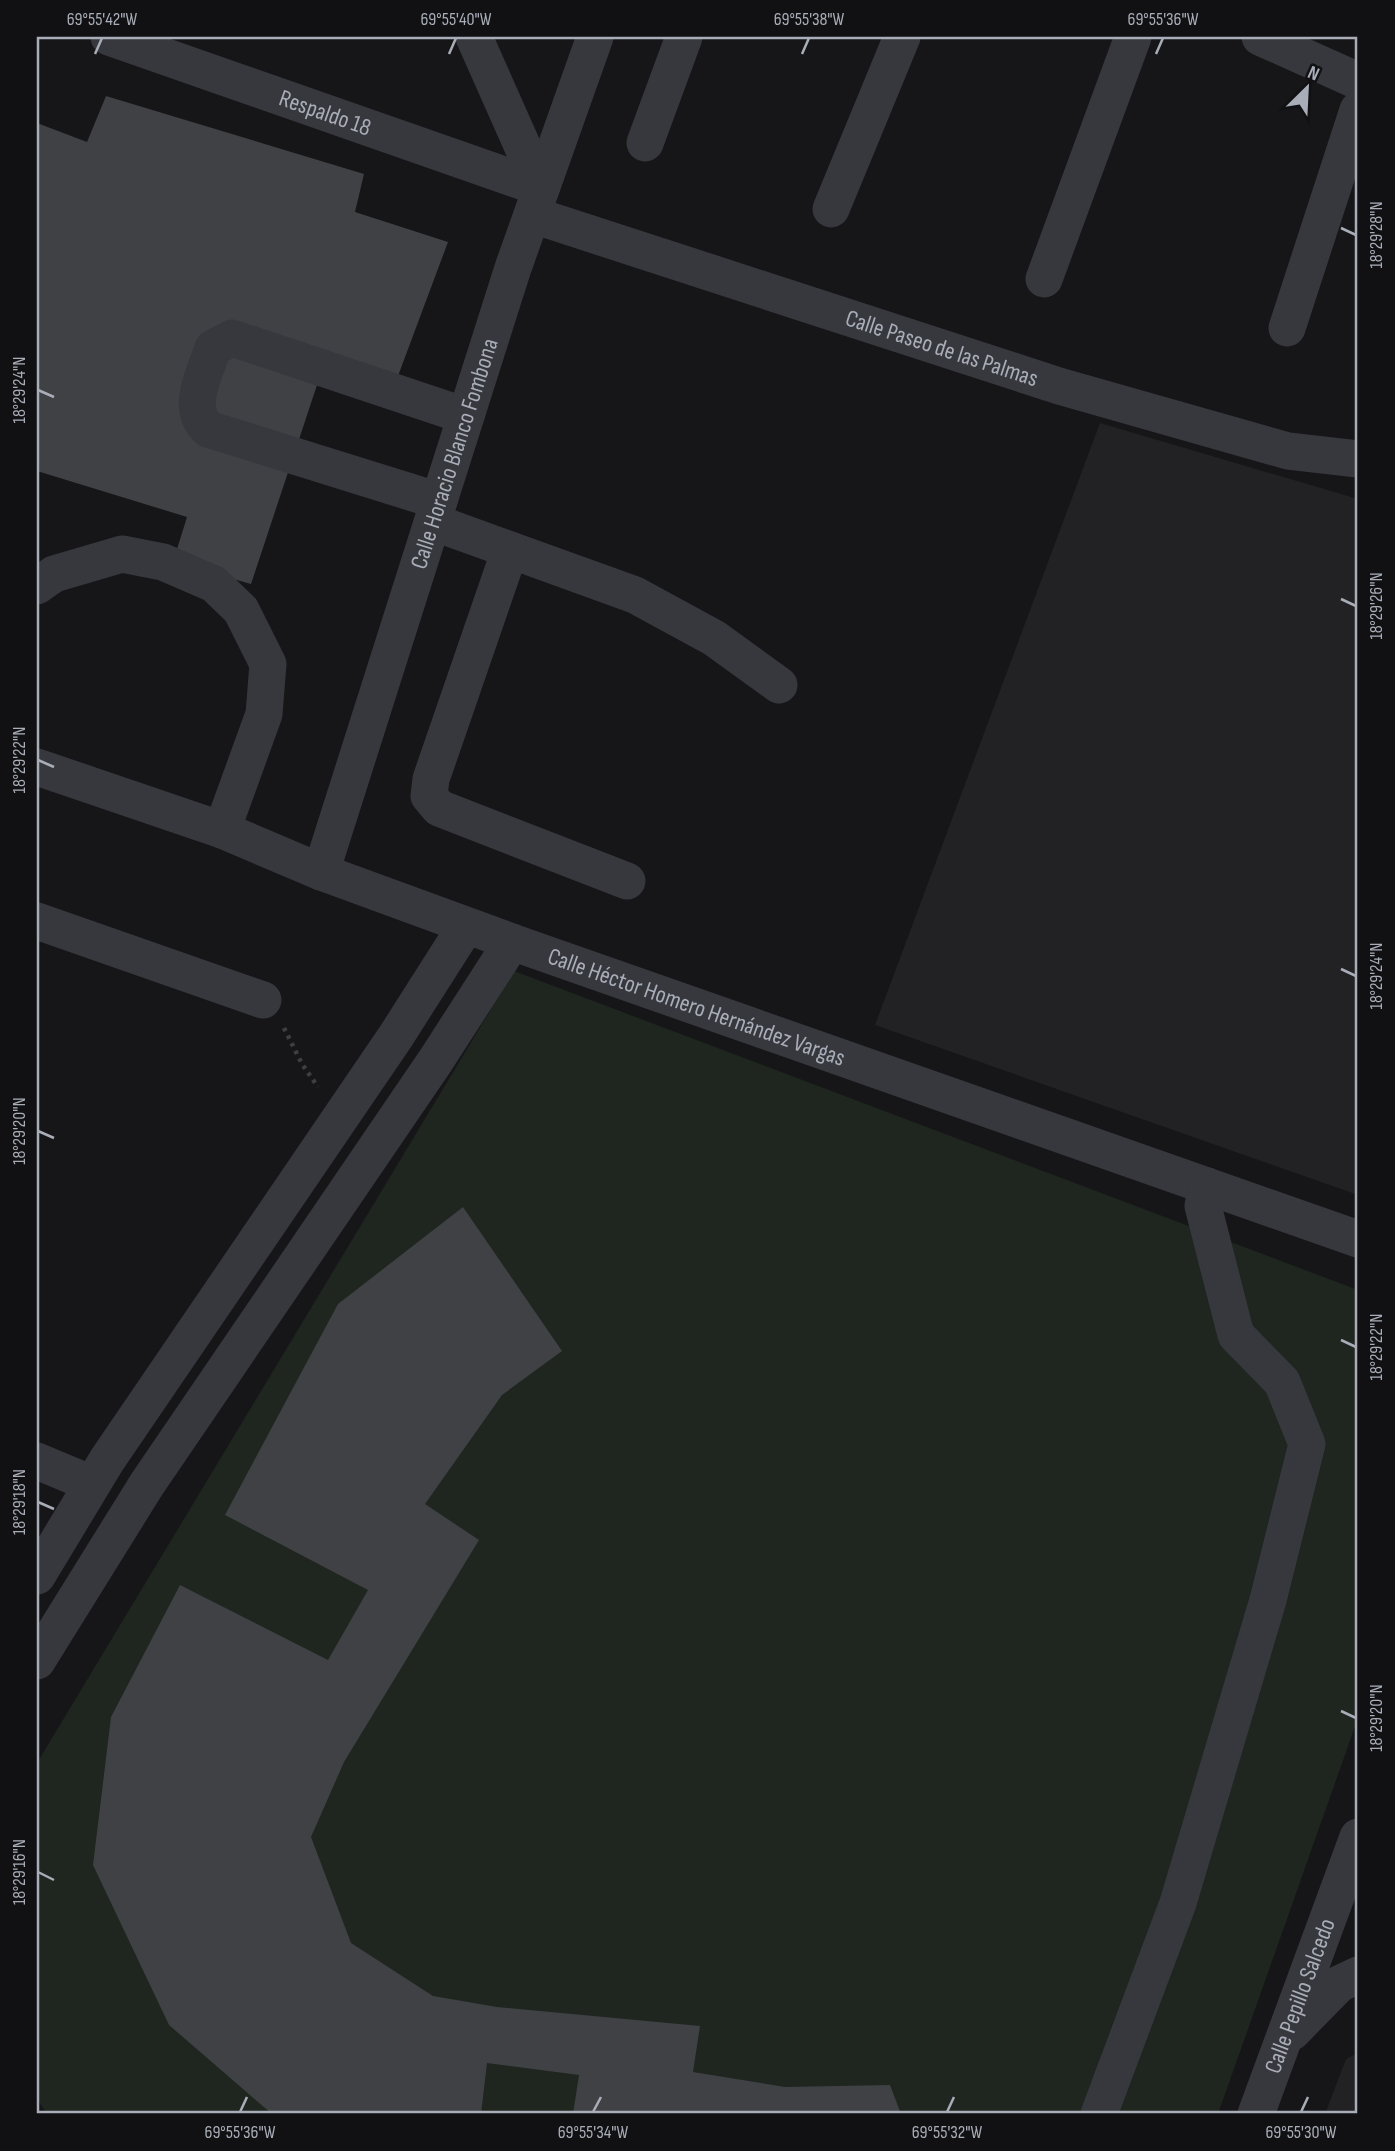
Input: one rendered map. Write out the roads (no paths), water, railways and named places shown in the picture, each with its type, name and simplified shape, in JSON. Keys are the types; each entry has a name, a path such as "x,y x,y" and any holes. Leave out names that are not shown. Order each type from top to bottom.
{"street":[{"name":"Respaldo 18","path":"109,37 537,202"},
{"path":"474,37 537,202"},
{"name":"Calle Horacio Blanco Fombona","path":"321,872 466,416 595,37"},
{"path":"645,143 684,37"},
{"path":"831,209 902,37"},
{"path":"1044,279 1133,37"},
{"path":"1260,37 1358,81"},
{"path":"1287,328 1358,110"},
{"name":"Calle Paseo de las Palmas","path":"537,202 1059,386 1287,451 1358,459"},
{"path":"466,416 232,338 213,348 195,407 200,421 208,429 436,511 510,550 635,595 714,638 779,685"},
{"path":"510,550 431,779 429,796 439,808 628,881"},
{"path":"37,586 54,574 122,554 163,562 214,584 241,610 268,664 264,714 222,830"},
{"name":"Calle Héctor Homero Hernández Vargas","path":"37,767 222,830 321,872 466,926 1358,1239"},
{"path":"37,921 262,1000"},
{"path":"37,1576 92,1484 342,1115 466,926"},
{"path":"37,1661 147,1484 376,1149 512,942"},
{"path":"342,1115 376,1149"},
{"path":"1100,2114 1178,1903 1268,1601 1307,1444 1282,1382 1236,1335 1203,1206 1207,1186"},
{"path":"37,1461 92,1484"},
{"path":"59,1540 97,1564"},
{"name":"Calle Pepillo Salcedo","path":"1256,2114 1358,1836"},
{"path":"1284,2040 1339,1984 1358,1975"}]}
